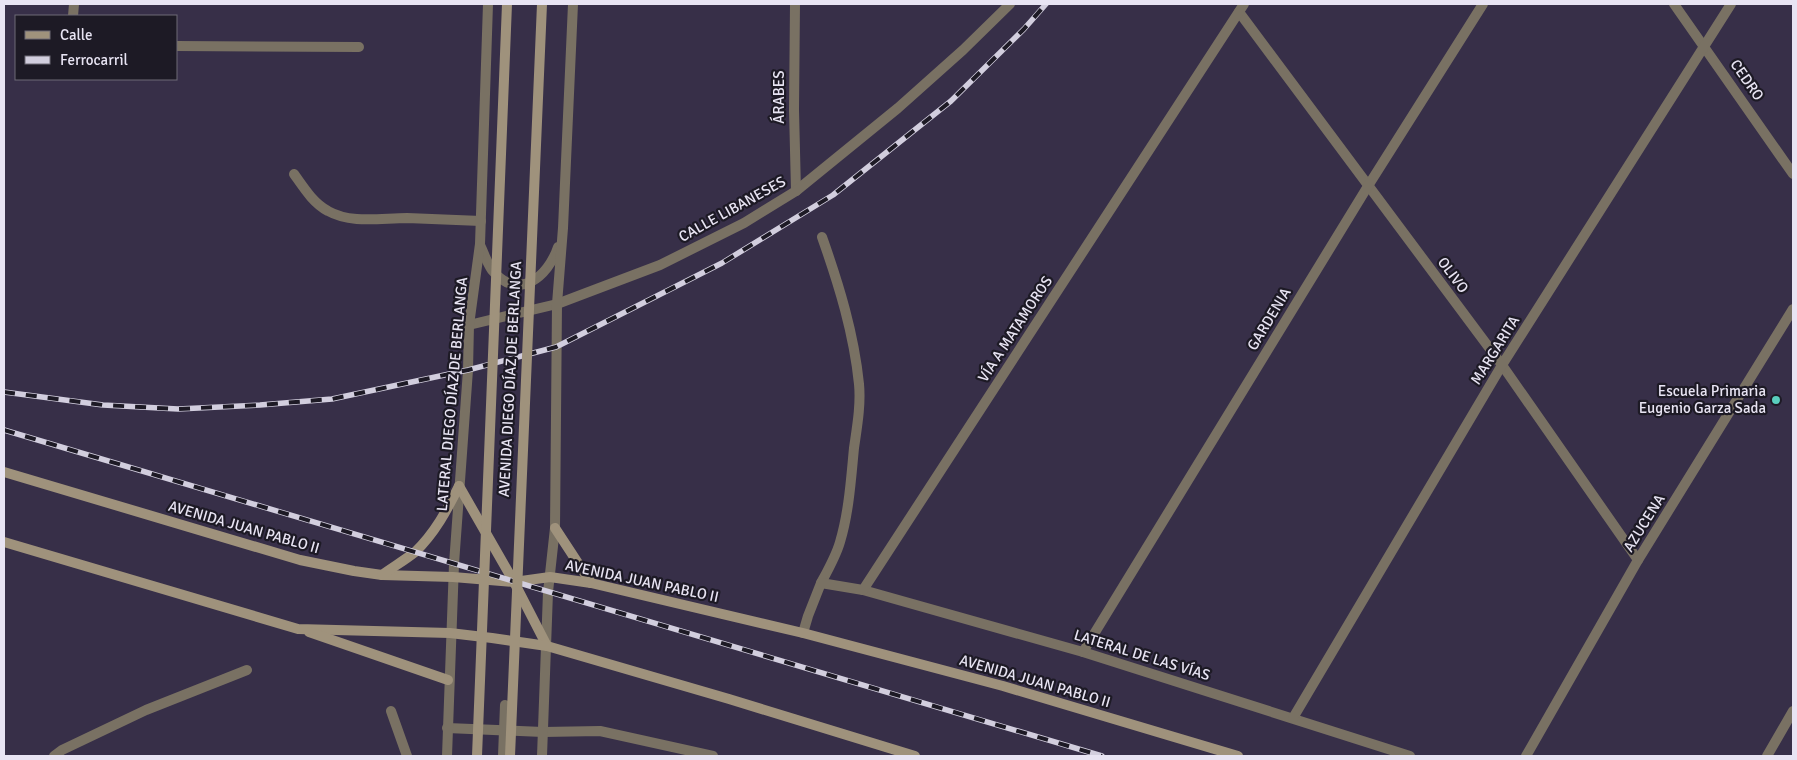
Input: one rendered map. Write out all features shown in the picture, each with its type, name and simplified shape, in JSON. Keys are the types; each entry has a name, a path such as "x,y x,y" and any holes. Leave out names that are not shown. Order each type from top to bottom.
{"main road":[{"name":"AVENIDA DIEGO DÍAZ DE BERLANGA","path":"477,756 507,4"},
{"name":"AVENIDA DIEGO DÍAZ DE BERLANGA","path":"510,756 542,4"},
{"name":"AVENIDA JUAN PABLO II","path":"4,472 300,560 382,575 453,577 514,582 550,577 591,583 803,633 1002,686 1238,756"},
{"path":"382,575 415,552 430,536 442,520 459,486"},
{"path":"459,486 514,582 547,646"},
{"path":"555,528 591,583"},
{"path":"4,542 298,628 448,680"},
{"path":"298,628 450,633 547,646 730,699 914,756"}],"street":[{"name":"LATERAL DIEGO DÍAZ DE BERLANGA","path":"447,756 450,633 468,370 469,325 480,244 488,4"},
{"path":"542,756 548,592 555,528 557,304 563,228 573,4"},
{"name":"ÁRABES","path":"795,4 794,110 796,191"},
{"name":"CALLE LIBANESES","path":"469,325 557,304 660,265 744,223 796,191 898,108 963,50 1010,4"},
{"name":"GARDENIA","path":"1083,652 1368,186 1483,4"},
{"name":"CEDRO","path":"1674,4 1793,174"},
{"name":"MARGARITA","path":"1293,718 1502,366 1731,4"},
{"name":"OLIVO","path":"1242,8 1368,186 1502,366 1638,560"},
{"name":"VÍA A MATAMOROS","path":"863,590 1242,8"},
{"path":"178,46 359,47"},
{"path":"294,174 310,197 326,210 354,219 425,218 481,220"},
{"path":"480,244 491,269 500,278 510,284 525,285 542,276 551,264 559,246 563,228"},
{"path":"803,633 821,583 836,552 844,527 850,491 858,412 859,386 851,334 835,272 822,238"},
{"name":"AZUCENA","path":"1526,756 1638,560 1793,309"},
{"path":"821,583 863,590"},
{"name":"LATERAL DE LAS VÍAS","path":"863,590 1083,652 1410,756"},
{"path":"54,756 62,750 146,710 247,670"},
{"path":"503,756 505,705"},
{"path":"391,711 406,756"},
{"path":"1767,756 1793,712"},
{"path":"447,728 543,732 600,731 713,756"}],"railway":[{"path":"4,392 103,405 178,409 260,405 332,399 468,370 556,347 722,263 833,195 951,101 1024,29 1046,4"},
{"path":"4,430 1102,756"}],"place":[{"name":"Escuela Primaria Eugenio Garza Sada","path":"1776,400"}]}
